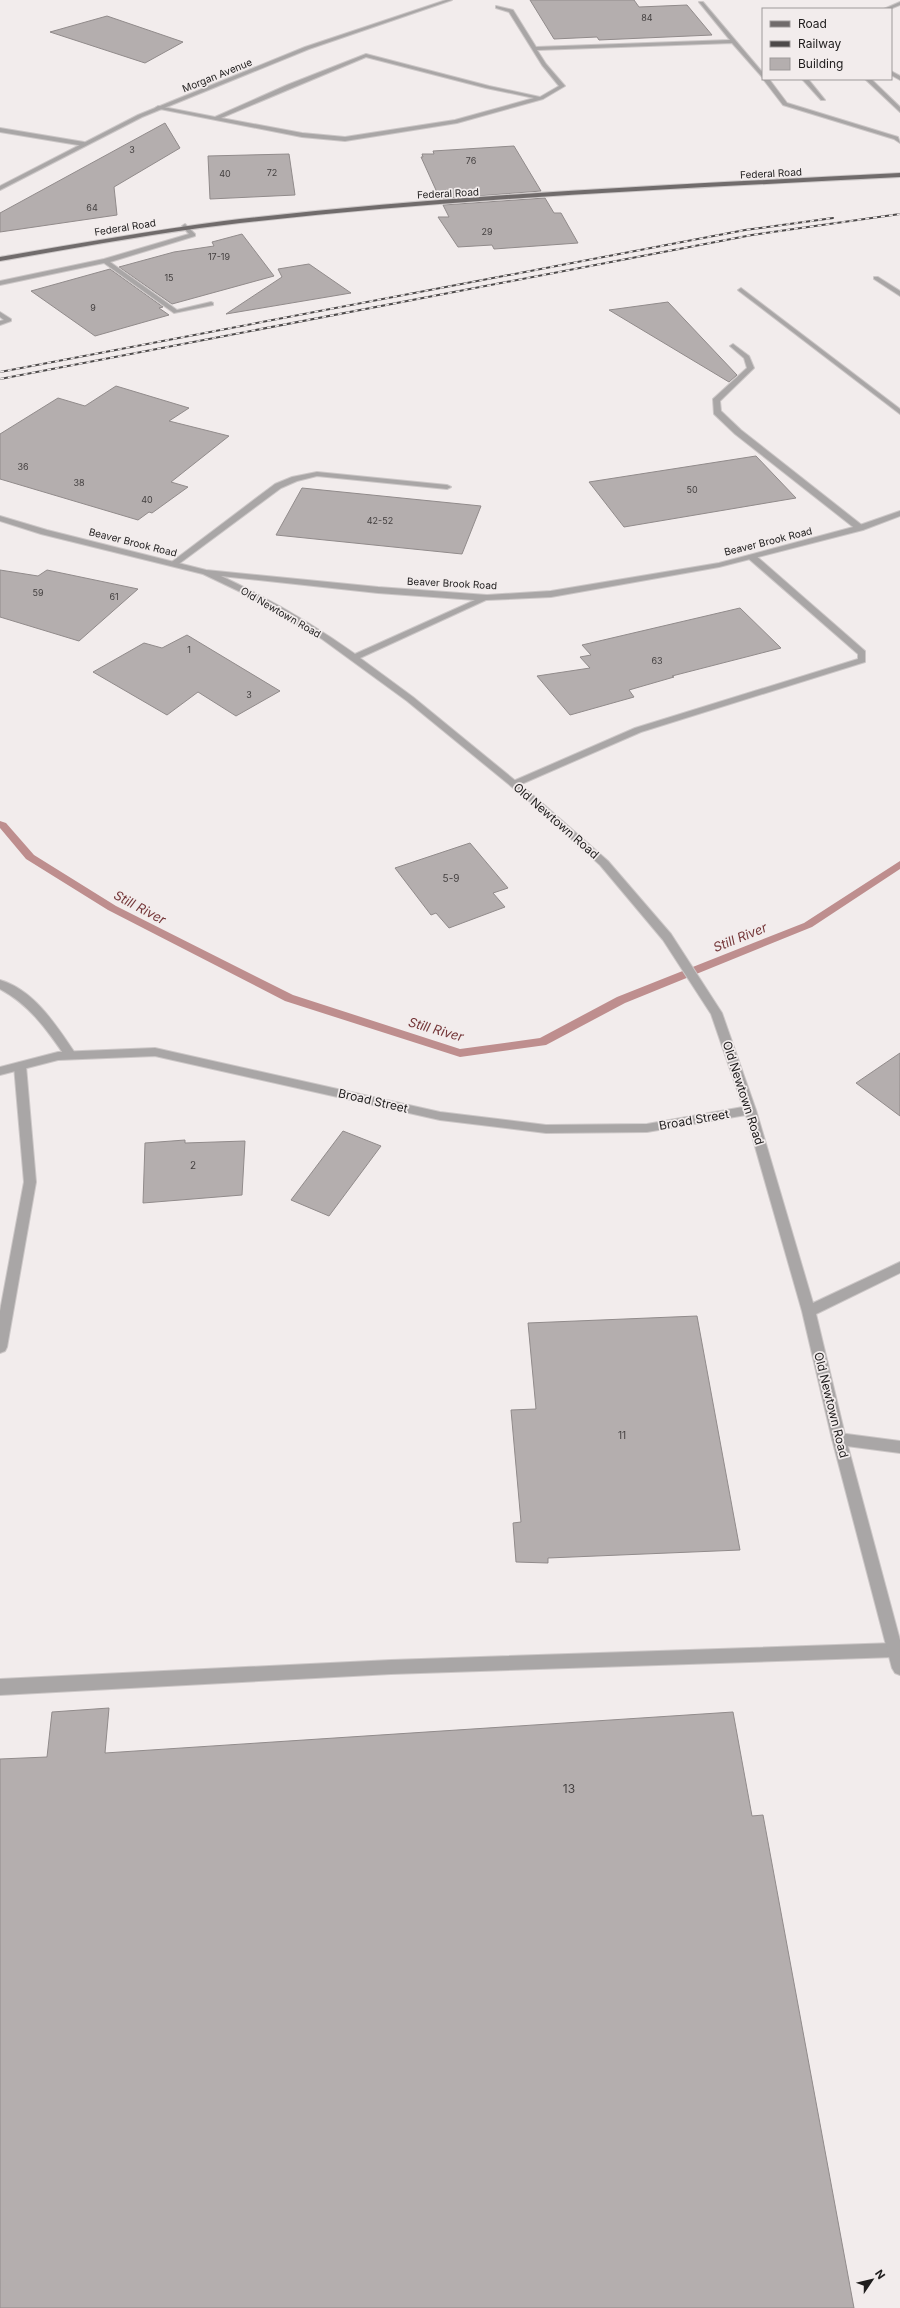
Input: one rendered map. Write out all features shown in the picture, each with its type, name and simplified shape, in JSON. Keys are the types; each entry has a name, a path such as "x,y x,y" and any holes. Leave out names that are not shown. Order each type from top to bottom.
{"main road":[{"name":"Federal Road","path":"0,259 66,245 186,226 288,214 403,204 900,174"}],"street":[{"name":"Morgan Avenue","path":"0,188 84,144 158,108 308,48 450,0"},
{"path":"701,3 760,69"},
{"path":"888,8 900,3"},
{"path":"158,108 302,135 345,139 456,122 541,98 562,86 544,65 511,11 498,7"},
{"path":"534,49 734,41"},
{"path":"215,119 289,86 366,55 488,87 541,98"},
{"path":"767,80 785,104 899,137"},
{"path":"806,80 823,99"},
{"path":"869,80 900,110"},
{"path":"0,130 84,144"},
{"path":"0,283 105,261 193,235 186,226"},
{"path":"105,261 176,312 211,304"},
{"path":"876,278 900,294"},
{"path":"741,290 900,412"},
{"path":"0,314 9,320 0,323"},
{"path":"733,346 747,357 751,368 716,401 717,412 738,432 860,528"},
{"path":"173,564 278,486 295,479 317,474 447,487"},
{"name":"Beaver Brook Road","path":"0,518 44,532 206,572 378,590 487,598 551,594 661,576 752,557 860,528 900,513"},
{"path":"514,784 638,730 862,660 862,653 752,557"},
{"name":"Old Newtown Road","path":"206,572 252,594 325,637 410,699 514,784 604,863 667,937 712,1007 730,1051 750,1110 809,1311 839,1439 900,1668"},
{"path":"354,658 487,598"},
{"path":"0,984 10,989 44,1015 71,1056"},
{"name":"Broad Street","path":"0,1071 58,1056 155,1052 440,1116 546,1129 647,1128 750,1110"},
{"path":"0,1347 30,1182 20,1066"},
{"path":"809,1311 900,1267"},
{"path":"839,1439 900,1447"},
{"path":"0,1687 391,1667 895,1650"}],"building":[{"path":"530,0 634,0 639,7 687,5 712,35 599,40 597,37 554,39"},
{"path":"107,16 183,42 145,63 50,32"},
{"path":"165,123 180,148 114,187 117,215 0,232 0,213"},
{"path":"514,146 541,191 440,199 421,157 423,157 422,154 434,154 433,151"},
{"path":"289,154 295,195 210,199 208,156"},
{"path":"545,198 554,213 561,213 578,243 494,249 492,245 458,247 438,217 449,217 443,205"},
{"path":"242,234 274,276 172,304 119,267 174,252 214,246 212,242"},
{"path":"309,264 351,293 226,314 282,277 278,269"},
{"path":"110,269 163,307 159,308 169,315 95,336 31,291"},
{"path":"668,302 737,375 729,382 609,310"},
{"path":"116,386 189,408 169,421 229,436 171,482 188,487 152,513 149,512 138,520 0,479 0,434 58,398 85,406"},
{"path":"756,456 796,498 624,527 589,482"},
{"path":"302,488 481,506 462,554 276,535"},
{"path":"0,570 38,576 47,570 138,589 79,641 0,617"},
{"path":"740,608 781,648 672,676 674,677 629,690 634,697 570,715 537,676 590,668 580,657 591,655 582,645"},
{"path":"187,635 280,691 236,716 198,692 167,715 93,672 144,643 162,648"},
{"path":"470,843 508,888 493,893 505,907 449,928 436,913 431,915 395,868"},
{"path":"900,1053 900,1116 856,1083"},
{"path":"343,1131 381,1146 329,1216 291,1200"},
{"path":"185,1140 185,1143 245,1141 242,1195 143,1203 145,1143"},
{"path":"697,1316 740,1550 548,1558 548,1563 516,1562 513,1523 521,1522 511,1410 536,1409 528,1323"},
{"path":"109,1708 105,1753 733,1712 752,1816 763,1815 854,2308 0,2308 0,1759 47,1757 52,1712"}],"waterway":[{"name":"Still River","path":"0,824 3,825 30,857 112,908 289,998 460,1053 542,1042 621,1000 808,925 900,864"}],"railway":[{"path":"0,379 752,235 900,214"},
{"path":"0,372 745,230 833,218"}]}
